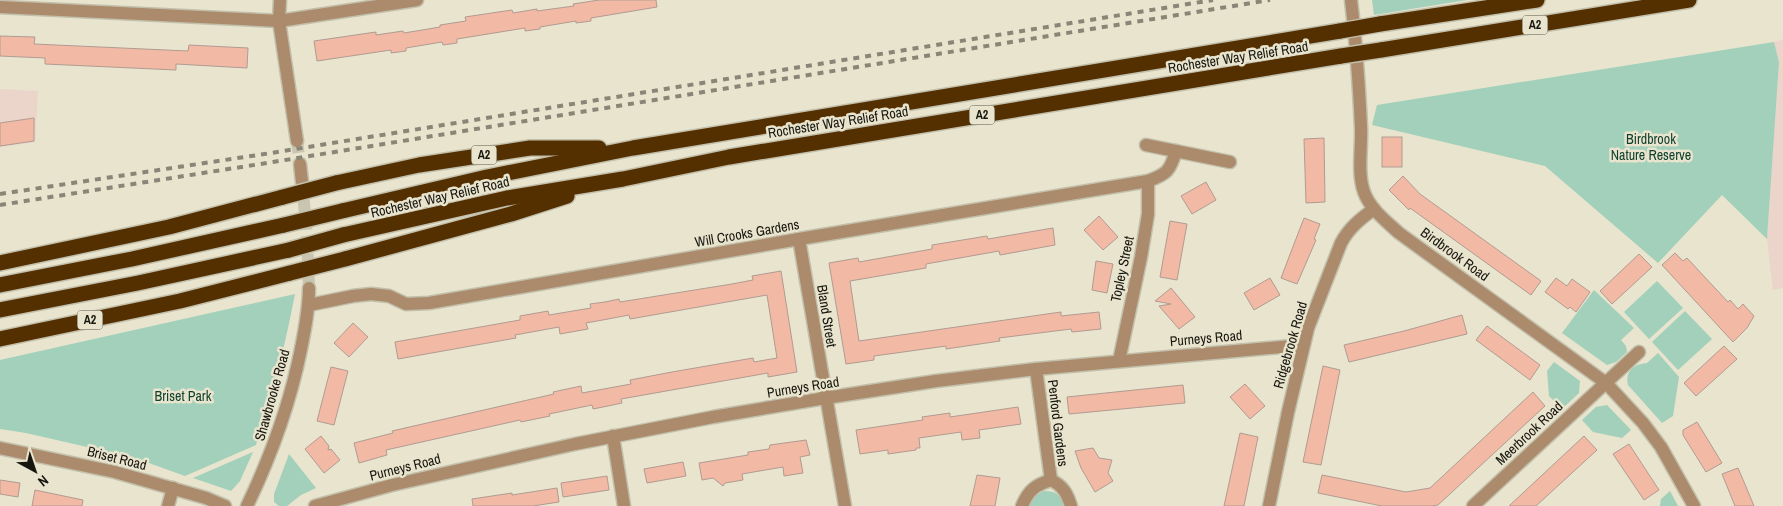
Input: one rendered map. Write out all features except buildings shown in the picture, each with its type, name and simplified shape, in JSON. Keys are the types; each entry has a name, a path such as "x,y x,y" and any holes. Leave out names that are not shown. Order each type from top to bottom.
{"highway":[{"name":"Rochester Way Relief Road","path":"0,286 113,263 488,178 633,148 1380,24 1537,0"},
{"name":"Rochester Way Relief Road","path":"0,310 138,284 506,198 623,179 729,157 1689,0"},
{"name":"A2","path":"0,263 170,227 336,183 419,166 530,148 633,148"},
{"name":"A2","path":"0,338 180,301 345,259 512,214 623,179"}],"street":[{"path":"280,0 279,21 296,141"},
{"path":"0,7 279,21 417,0"},
{"name":"Birdbrook Road","path":"1351,0 1360,107 1360,166 1363,190 1367,200 1399,233 1606,383 1644,423 1662,447 1694,506"},
{"path":"1146,145 1230,162"},
{"name":"Will Crooks Gardens","path":"309,306 371,294 389,296 406,304 429,303 799,239 1148,182 1163,175 1172,165 1176,151"},
{"path":"300,164 302,182"},
{"name":"Topley Street","path":"1119,361 1148,214 1148,182"},
{"name":"Ridgebrook Road","path":"1269,506 1308,328 1347,232 1356,222 1374,209"},
{"name":"Bland Street","path":"799,239 845,506"},
{"name":"Shawbrooke Road","path":"247,506 274,446 289,401 309,306 309,288"},
{"name":"Purneys Road","path":"315,506 401,482 613,436 825,398 936,381 1036,369 1303,345"},
{"path":"1606,383 1639,352"},
{"name":"Penford Gardens","path":"1036,369 1051,480"},
{"name":"Meerbrook Road","path":"1473,506 1606,383"},
{"path":"613,436 624,506"},
{"name":"Briset Road","path":"0,448 115,472 206,498 225,506"},
{"name":"Penford Gardens","path":"1022,506 1028,493 1039,484 1051,480 1060,484 1067,493 1070,506"},
{"path":"168,506 173,488"}],"shaded area":[{"path":"1783,39 1783,288 1773,290 1767,239 1779,62 1774,42"},
{"path":"0,89 38,91 35,142 0,147"}],"green space":[{"path":"1372,0 1467,0 1374,15"},
{"name":"Birdbrook Nature Reserve","path":"1774,42 1779,62 1767,239 1722,195 1658,263 1545,166 1372,125 1377,105"},
{"path":"1657,281 1683,308 1649,339 1624,312"},
{"path":"1594,290 1634,328 1621,340 1626,346 1627,352 1616,362 1607,365 1562,333"},
{"name":"Briset Park","path":"295,294 278,370 256,445 185,476 135,458 26,433 0,429 0,360"},
{"path":"1685,311 1712,339 1678,370 1652,342"},
{"path":"1658,353 1679,377 1673,416 1662,423 1628,385 1627,380 1629,372 1634,367 1647,363"},
{"path":"1554,362 1580,381 1579,393 1562,409 1549,396 1547,371"},
{"path":"1607,405 1631,430 1622,438 1593,432 1582,420 1596,407"},
{"path":"253,452 240,481 231,491 193,478"},
{"path":"289,454 316,488 301,495 287,506 279,506 274,502 274,494"},
{"path":"1044,491 1058,494 1066,506 1029,506 1033,497"},
{"path":"1670,491 1678,506 1660,506 1661,499"}],"tunnel":[{"path":"297,141 300,164"},
{"path":"302,182 309,288"}],"railway":[{"path":"0,194 271,153 1213,0"},
{"path":"0,205 1270,0"}]}
